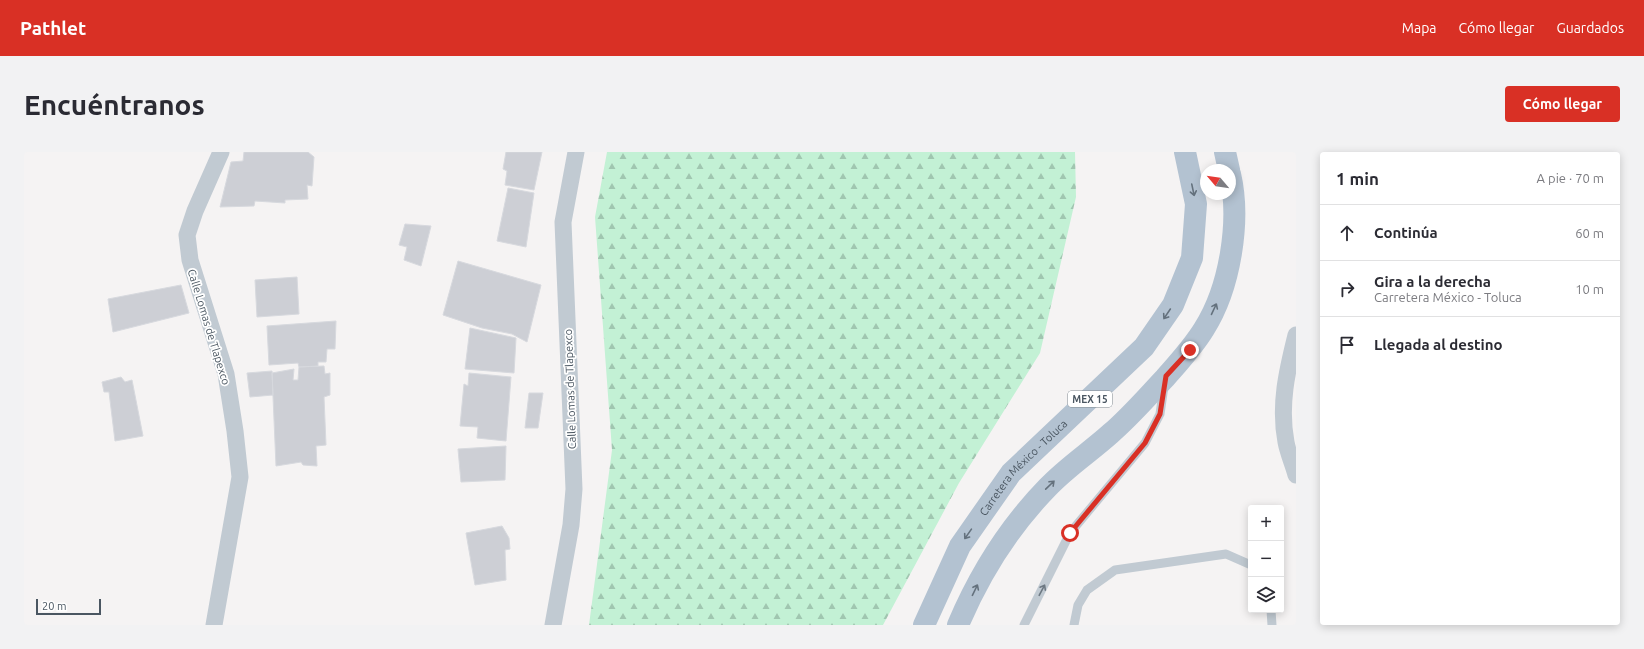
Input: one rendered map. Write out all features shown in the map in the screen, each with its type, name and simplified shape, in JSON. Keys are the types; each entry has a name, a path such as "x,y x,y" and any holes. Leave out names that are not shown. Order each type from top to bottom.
{"main road":[{"name":"Carretera México - Toluca","path":"924,625 960,546 1011,473 1144,347 1172,305 1192,258 1196,204 1185,152"},
{"path":"1225,152 1228,164"},
{"path":"958,625 997,549 1020,517 1049,486 1110,434 1139,406 1190,350 1205,328 1220,296 1229,260 1234,226 1232,200"}],"street":[{"name":"Calle Lomas de Tlapexco","path":"214,625 240,477 235,431 226,374 190,260 187,235 195,211 221,152"},
{"name":"Calle Lomas de Tlapexco","path":"554,625 571,525 574,489 563,222 576,152"},
{"path":"1296,335 1286,375 1282,410 1286,443 1296,475"}],"lane":[{"path":"1024,625 1070,533 1145,443 1160,414 1166,376"},
{"path":"1074,625 1078,605 1087,590 1115,570 1226,554 1248,564"},
{"path":"1271,613 1272,625"}],"green space":[{"path":"607,152 1075,152 1076,197 1040,353 959,483 883,625 589,625 612,450 595,217"}],"building":[{"path":"244,152 308,152 314,157 312,186 307,185 308,199 285,200 285,203 255,201 254,206 220,207 231,162 243,161"},
{"path":"506,152 542,152 534,190 505,185 507,171 503,169"},
{"path":"508,188 534,193 526,247 497,241"},
{"path":"405,224 431,226 421,266 404,260 407,247 399,245"},
{"path":"458,261 541,285 527,342 512,334 482,328 443,315"},
{"path":"297,277 299,314 257,317 255,280"},
{"path":"181,285 189,313 113,332 108,299"},
{"path":"336,321 335,349 327,349 326,362 318,362 318,366 299,367 298,363 269,365 267,326"},
{"path":"470,328 516,338 514,373 465,369"},
{"path":"324,366 325,374 330,373 330,395 324,397 326,445 316,446 317,466 303,465 301,462 276,466 272,373 294,369 293,380 298,380 299,367"},
{"path":"272,371 273,395 250,397 247,373"},
{"path":"469,373 511,377 506,441 477,438 478,427 460,426 464,384 468,386"},
{"path":"121,377 125,382 132,380 143,436 115,441 109,392 104,392 102,382"},
{"path":"529,393 543,393 538,428 525,428"},
{"path":"506,446 505,480 461,482 458,449"},
{"path":"502,526 509,538 510,549 505,550 506,580 475,585 466,533"}],"route":[{"path":"1070,533 1130,464 1145,443 1160,414 1166,376 1190,350"}]}
